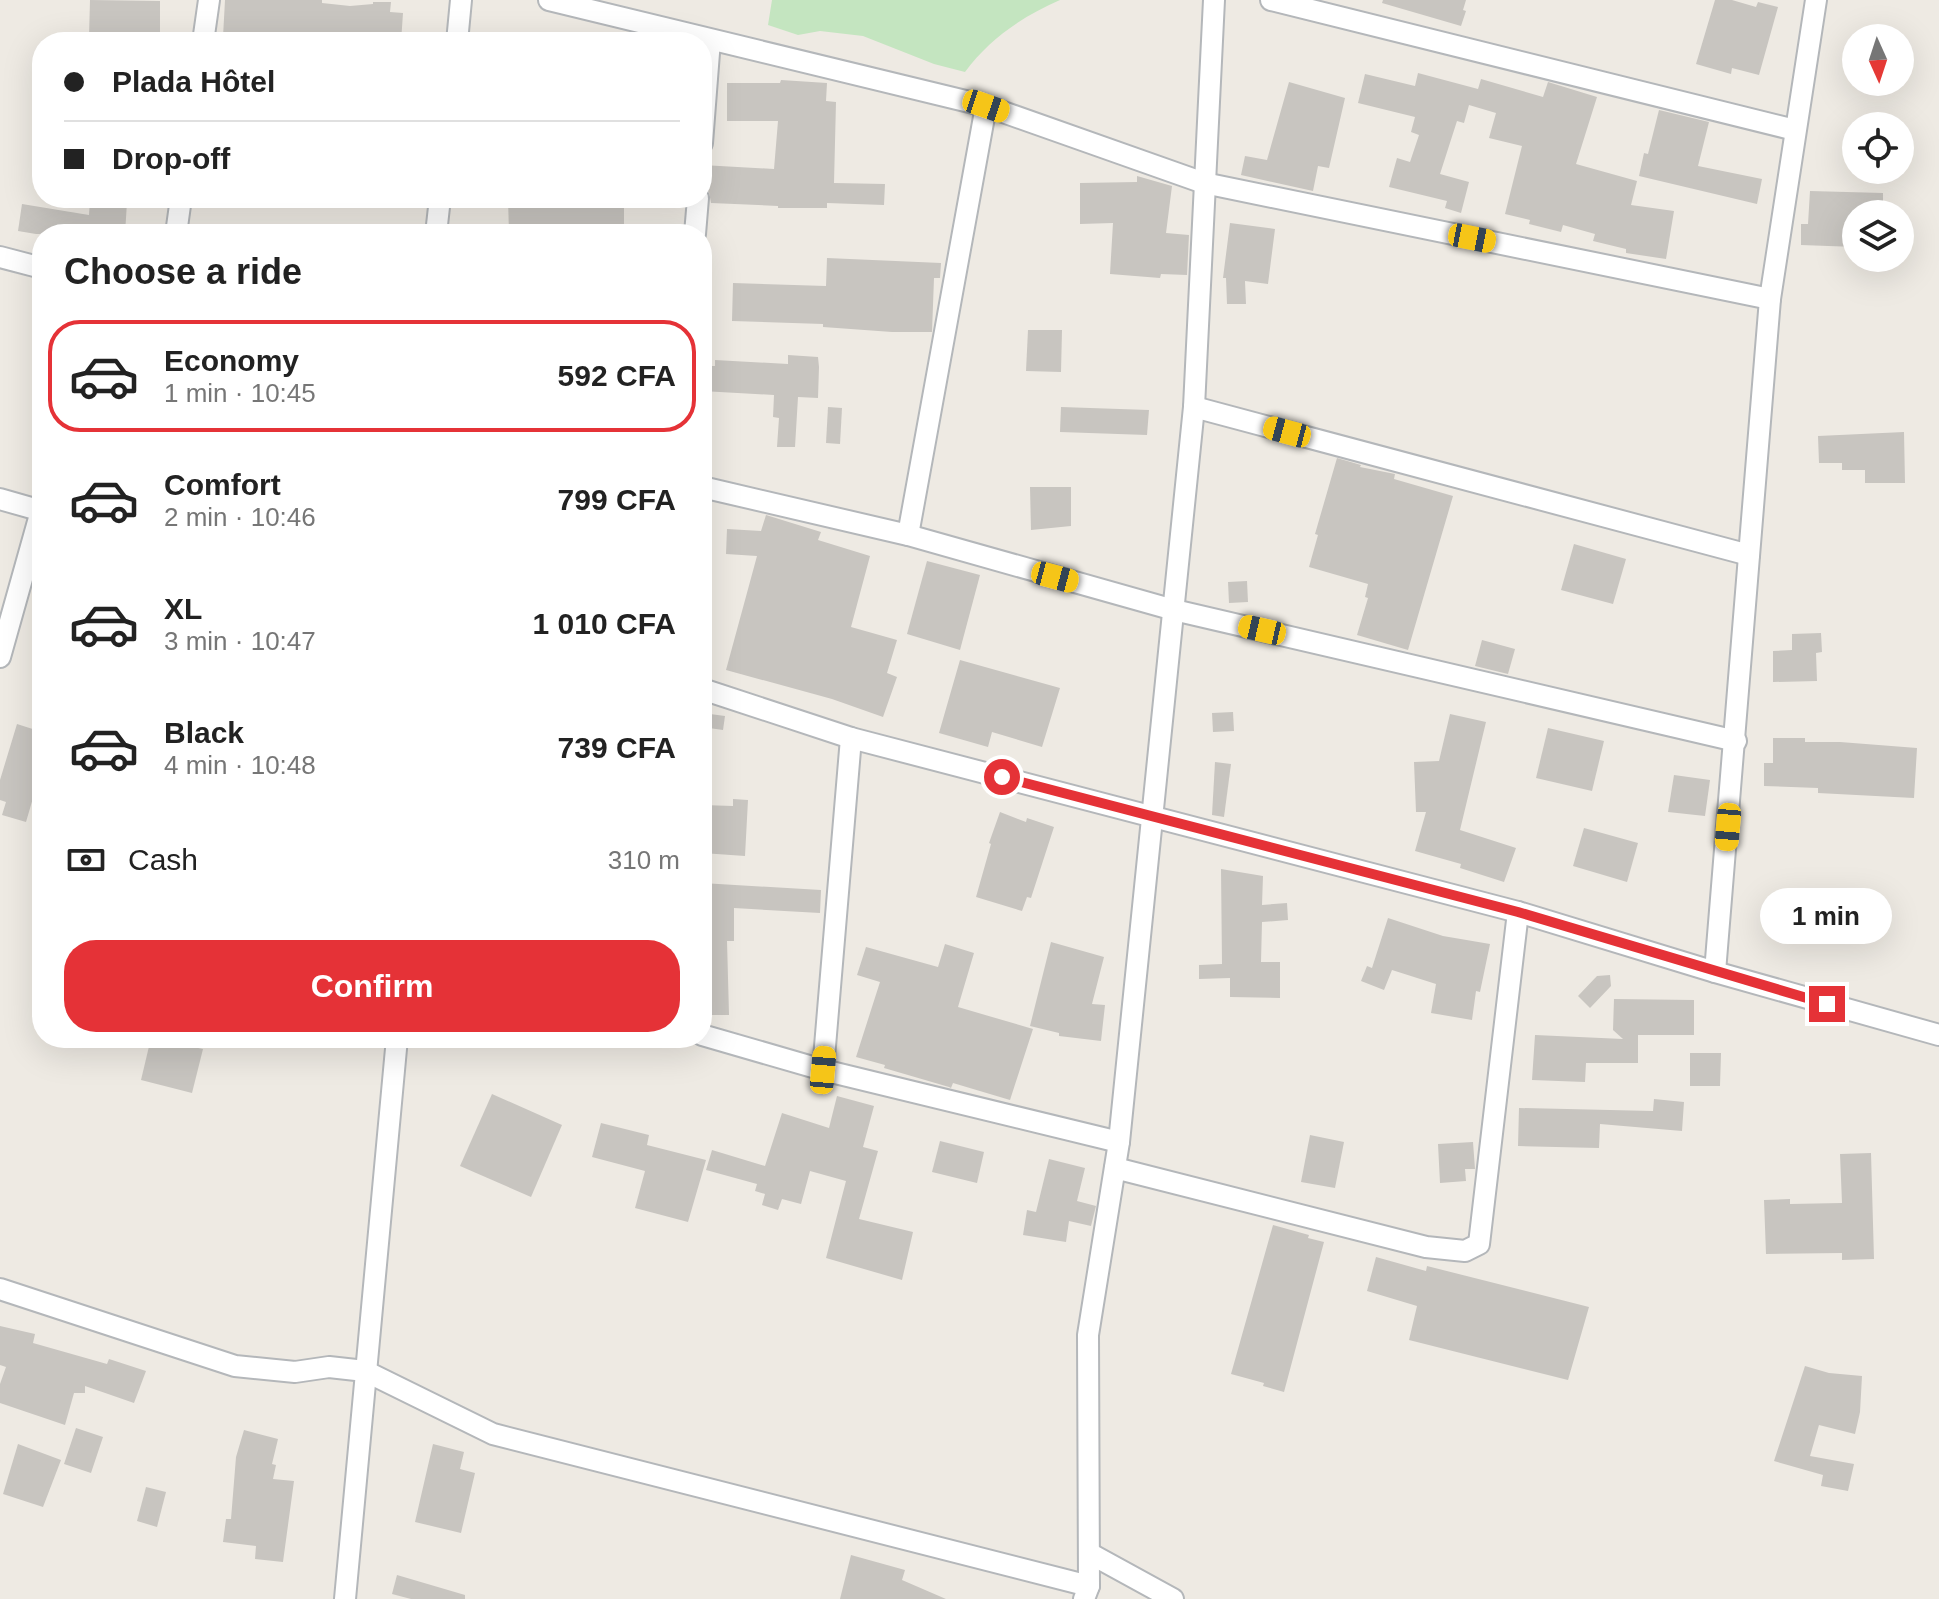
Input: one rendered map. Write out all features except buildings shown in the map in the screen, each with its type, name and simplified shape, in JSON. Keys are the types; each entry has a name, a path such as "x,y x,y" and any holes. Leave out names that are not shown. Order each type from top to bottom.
{"street":[{"path":"204,32 209,0"},
{"path":"458,32 461,0"},
{"path":"549,0 678,32"},
{"path":"0,1289 235,1366 295,1372 329,1367 365,1371 493,1434 1086,1592 1089,1553 1088,1335 1119,1142 1194,407 1214,0"},
{"path":"1271,0 1795,130"},
{"path":"1715,972 1770,299 1816,0"},
{"path":"712,40 986,106 1204,183 1770,299"},
{"path":"908,535 986,106"},
{"path":"0,257 32,265"},
{"path":"1194,407 1749,555"},
{"path":"712,489 908,535 1174,610 1736,741"},
{"path":"0,499 32,508"},
{"path":"0,657 32,546"},
{"path":"712,692 851,738 1518,912 1939,1035"},
{"path":"823,1070 851,738"},
{"path":"1115,1168 1426,1247 1465,1251 1479,1244 1518,912"},
{"path":"712,1038 823,1070 1119,1142"},
{"path":"345,1599 396,1048"},
{"path":"1089,1553 1173,1599"}],"green space":[{"path":"772,0 1060,0 1008,30 985,49 965,72 934,64 863,36 820,31 798,35 768,25"}],"route":[{"path":"1002,777 1518,912 1827,1004"}]}
